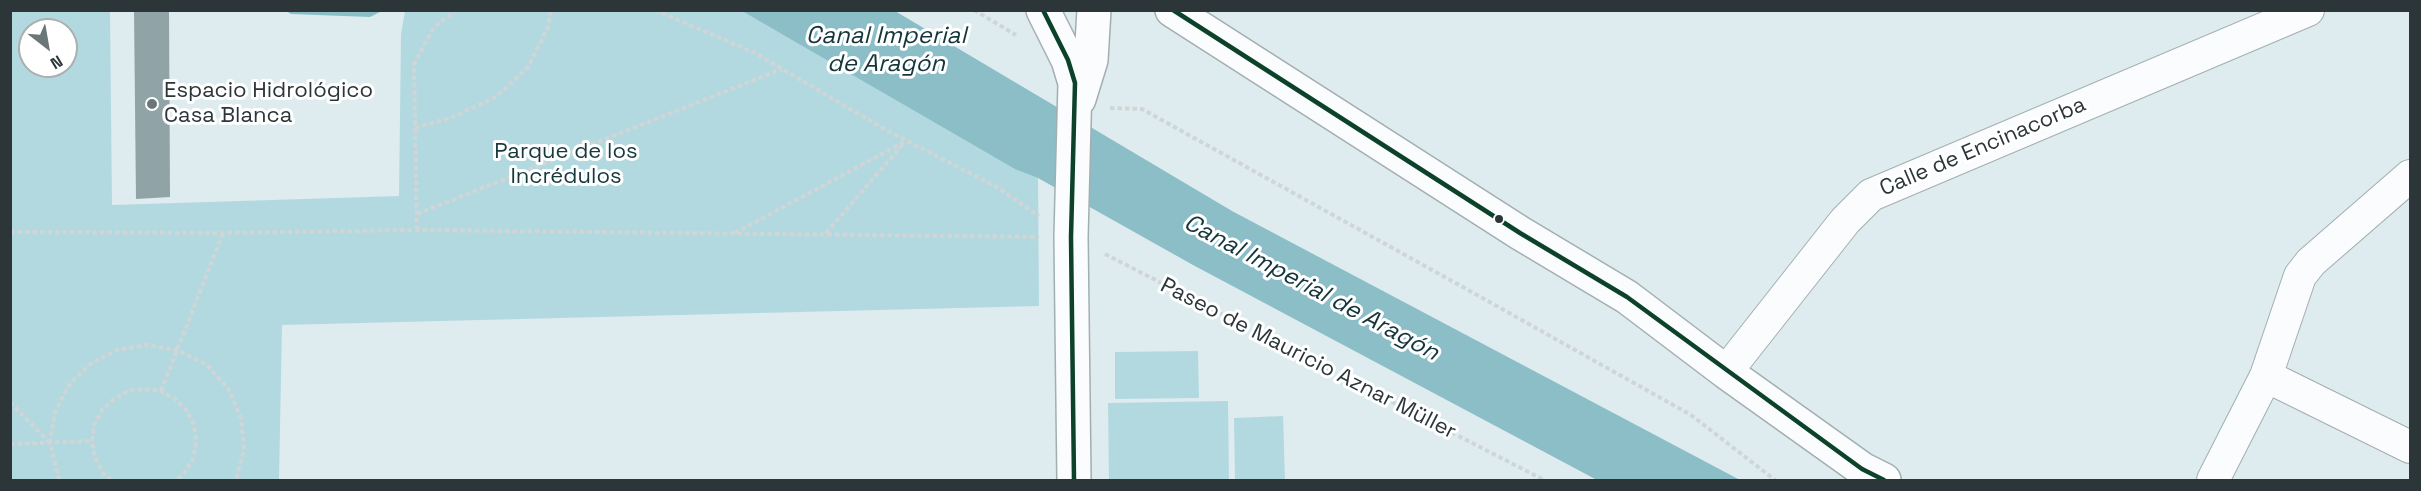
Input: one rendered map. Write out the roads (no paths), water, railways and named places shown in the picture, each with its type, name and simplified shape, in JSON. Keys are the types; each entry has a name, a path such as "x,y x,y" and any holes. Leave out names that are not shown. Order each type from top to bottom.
{"street":[{"path":"1043,10 1073,72 1075,111 1072,225 1074,480"},
{"path":"1075,111 1091,60 1094,10"},
{"path":"1172,10 1510,227 1627,297 1726,372 1862,469 1884,480"},
{"name":"Calle de Encinacorba","path":"1726,372 1845,221 1871,195 2307,10"},
{"path":"2214,480 2266,376 2300,276 2312,262 2410,176"},
{"path":"2266,376 2410,447"}],"water":[{"path":"286,11 382,11 370,17 291,14"},
{"name":"Canal Imperial de Aragón","path":"742,11 895,11 1232,211 1740,480 1597,480 1193,265 1038,178 1015,169"}],"place":[{"name":"Espacio Hidrológico Casa Blanca","path":"152,104"}],"park label":[{"name":"Parque de los Incrédulos","path":"566,164"}]}
